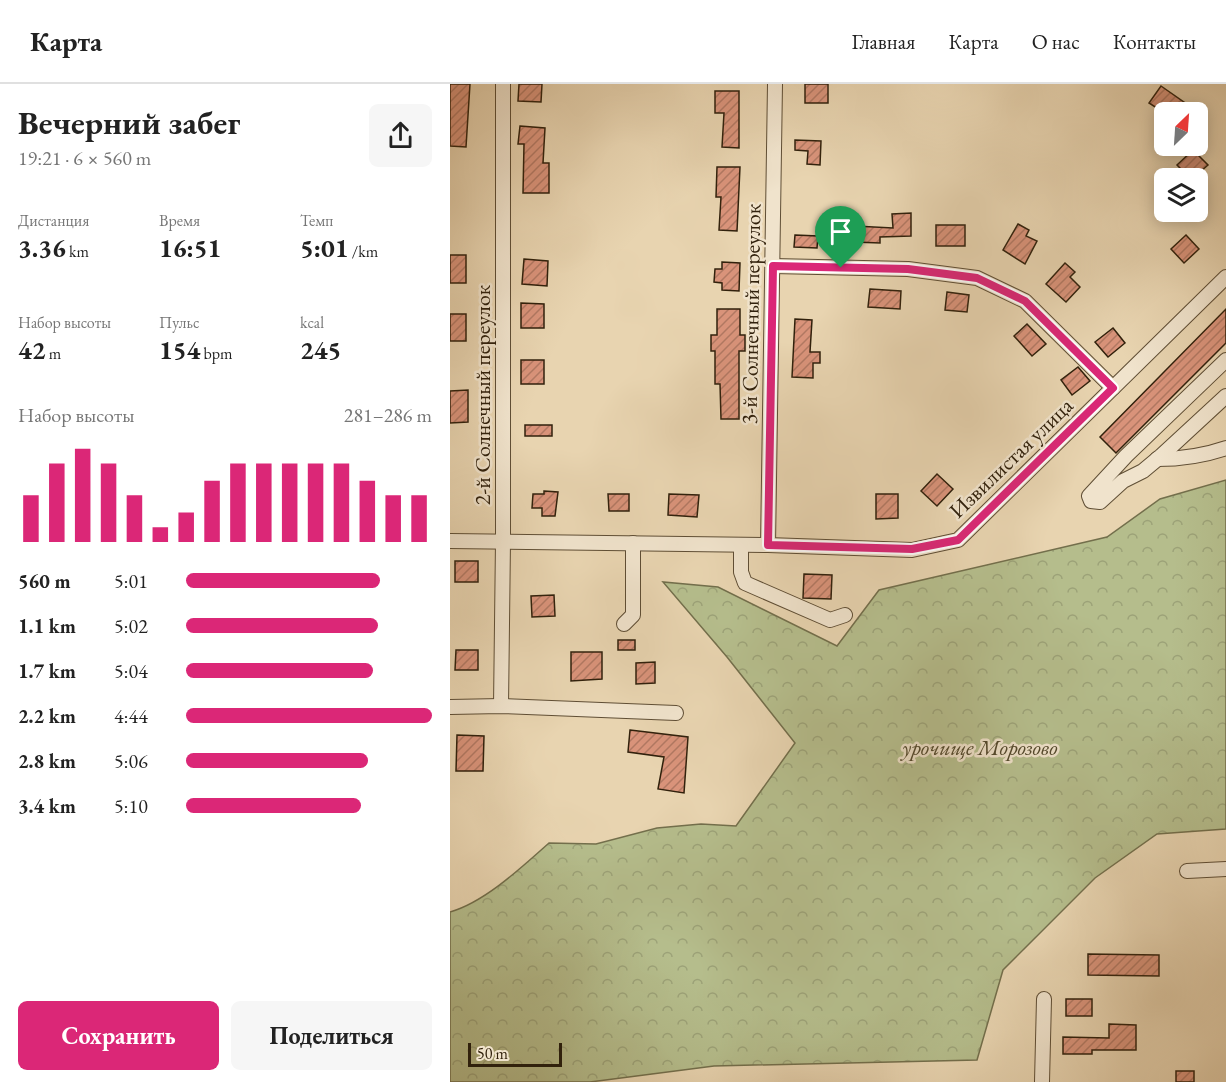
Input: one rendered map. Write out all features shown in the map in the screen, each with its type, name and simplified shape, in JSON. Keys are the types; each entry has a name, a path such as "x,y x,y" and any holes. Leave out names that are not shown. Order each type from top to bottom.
{"street":[{"name":"2-й Солнечный переулок","path":"501,706 503,84"},
{"name":"3-й Солнечный переулок","path":"768,545 775,84"},
{"path":"773,266 908,269 977,278 1025,301 1113,388"},
{"name":"Извилистая улица","path":"450,541 912,549 958,540 1226,278"},
{"path":"1226,360 1126,456 1089,496 1091,501 1100,502 1123,481 1143,471 1226,396"},
{"path":"1157,459 1181,459 1226,448"},
{"path":"624,624 633,615 633,543"},
{"path":"741,546 741,572 745,583 830,620 845,615"},
{"path":"450,707 501,706 676,713"},
{"path":"1187,871 1226,869"},
{"path":"1042,1082 1044,999"}],"green space":[{"name":"урочище Морозово","path":"1226,480 1226,829 1157,834 1095,878 1003,970 977,1060 714,1066 590,1082 450,1082 450,912 490,892 549,843 596,844 657,828 701,824 736,826 795,743 727,657 663,582 718,587 837,646 879,590 1107,537 1160,499"}],"building":[{"path":"450,84 470,84 466,147 450,146"},
{"path":"519,84 542,84 541,102 518,101"},
{"path":"805,84 828,84 828,103 805,103"},
{"path":"1161,86 1184,102 1154,102 1154,106 1149,103"},
{"path":"715,91 739,91 739,148 722,147 724,113 715,113"},
{"path":"520,126 545,128 543,163 549,163 549,193 523,193 524,144 518,144"},
{"path":"795,140 821,141 820,165 807,164 808,151 795,150"},
{"path":"1187,156 1199,156 1208,165 1205,168 1180,168 1177,165"},
{"path":"717,167 740,167 737,231 719,230 721,197 716,197"},
{"path":"911,213 911,236 880,237 880,243 854,242 855,226 893,228 892,214"},
{"path":"1018,224 1029,230 1026,236 1037,241 1025,264 1003,250"},
{"path":"936,225 965,225 965,246 936,246"},
{"path":"795,235 818,236 817,248 794,247"},
{"path":"1186,235 1199,249 1184,263 1171,249"},
{"path":"450,255 466,255 466,283 450,283"},
{"path":"524,259 548,261 547,286 522,284"},
{"path":"722,262 740,263 739,291 722,290 722,283 714,282 715,269 722,269"},
{"path":"1065,263 1075,272 1070,277 1080,287 1066,302 1046,284"},
{"path":"870,289 901,291 900,309 868,307"},
{"path":"947,292 969,295 967,312 945,310"},
{"path":"521,303 544,304 544,328 521,328"},
{"path":"717,309 740,309 740,335 745,335 745,351 739,351 739,419 721,419 720,384 715,384 715,351 711,351 711,335 717,335"},
{"path":"1226,309 1226,343 1116,453 1100,437"},
{"path":"450,314 466,314 466,341 450,341"},
{"path":"795,319 812,320 810,352 820,352 820,363 813,363 813,378 792,377"},
{"path":"1027,324 1046,344 1032,356 1014,336"},
{"path":"1113,328 1125,343 1108,357 1095,342"},
{"path":"521,360 544,360 544,384 521,384"},
{"path":"1078,367 1090,381 1072,395 1061,380"},
{"path":"468,390 468,422 450,423 450,391"},
{"path":"525,425 552,425 552,436 525,436"},
{"path":"937,474 953,489 937,506 921,491"},
{"path":"544,491 558,492 555,516 542,516 542,508 532,508 533,494 544,494"},
{"path":"608,494 629,494 629,511 609,511"},
{"path":"669,494 699,495 697,517 668,515"},
{"path":"876,494 898,494 898,518 876,519"},
{"path":"455,561 478,561 478,582 455,582"},
{"path":"804,574 832,575 831,599 803,598"},
{"path":"554,595 555,616 532,617 531,596"},
{"path":"618,640 635,640 635,650 618,650"},
{"path":"456,650 478,650 478,670 455,670"},
{"path":"571,652 602,652 602,679 571,681"},
{"path":"655,662 655,683 636,684 636,663"},
{"path":"630,730 688,737 684,793 658,789 664,757 628,752"},
{"path":"457,735 484,736 483,771 456,771"},
{"path":"1088,954 1159,955 1159,976 1088,975"},
{"path":"1066,999 1092,999 1092,1016 1066,1016"},
{"path":"1109,1024 1136,1025 1136,1050 1092,1050 1092,1054 1063,1054 1063,1037 1109,1038"},
{"path":"1176,1071 1194,1071 1194,1082 1176,1082"}],"route":[{"path":"773,266 841,268 908,269 977,278 1025,301 1113,388 958,540 912,549 768,545 773,266"}]}
